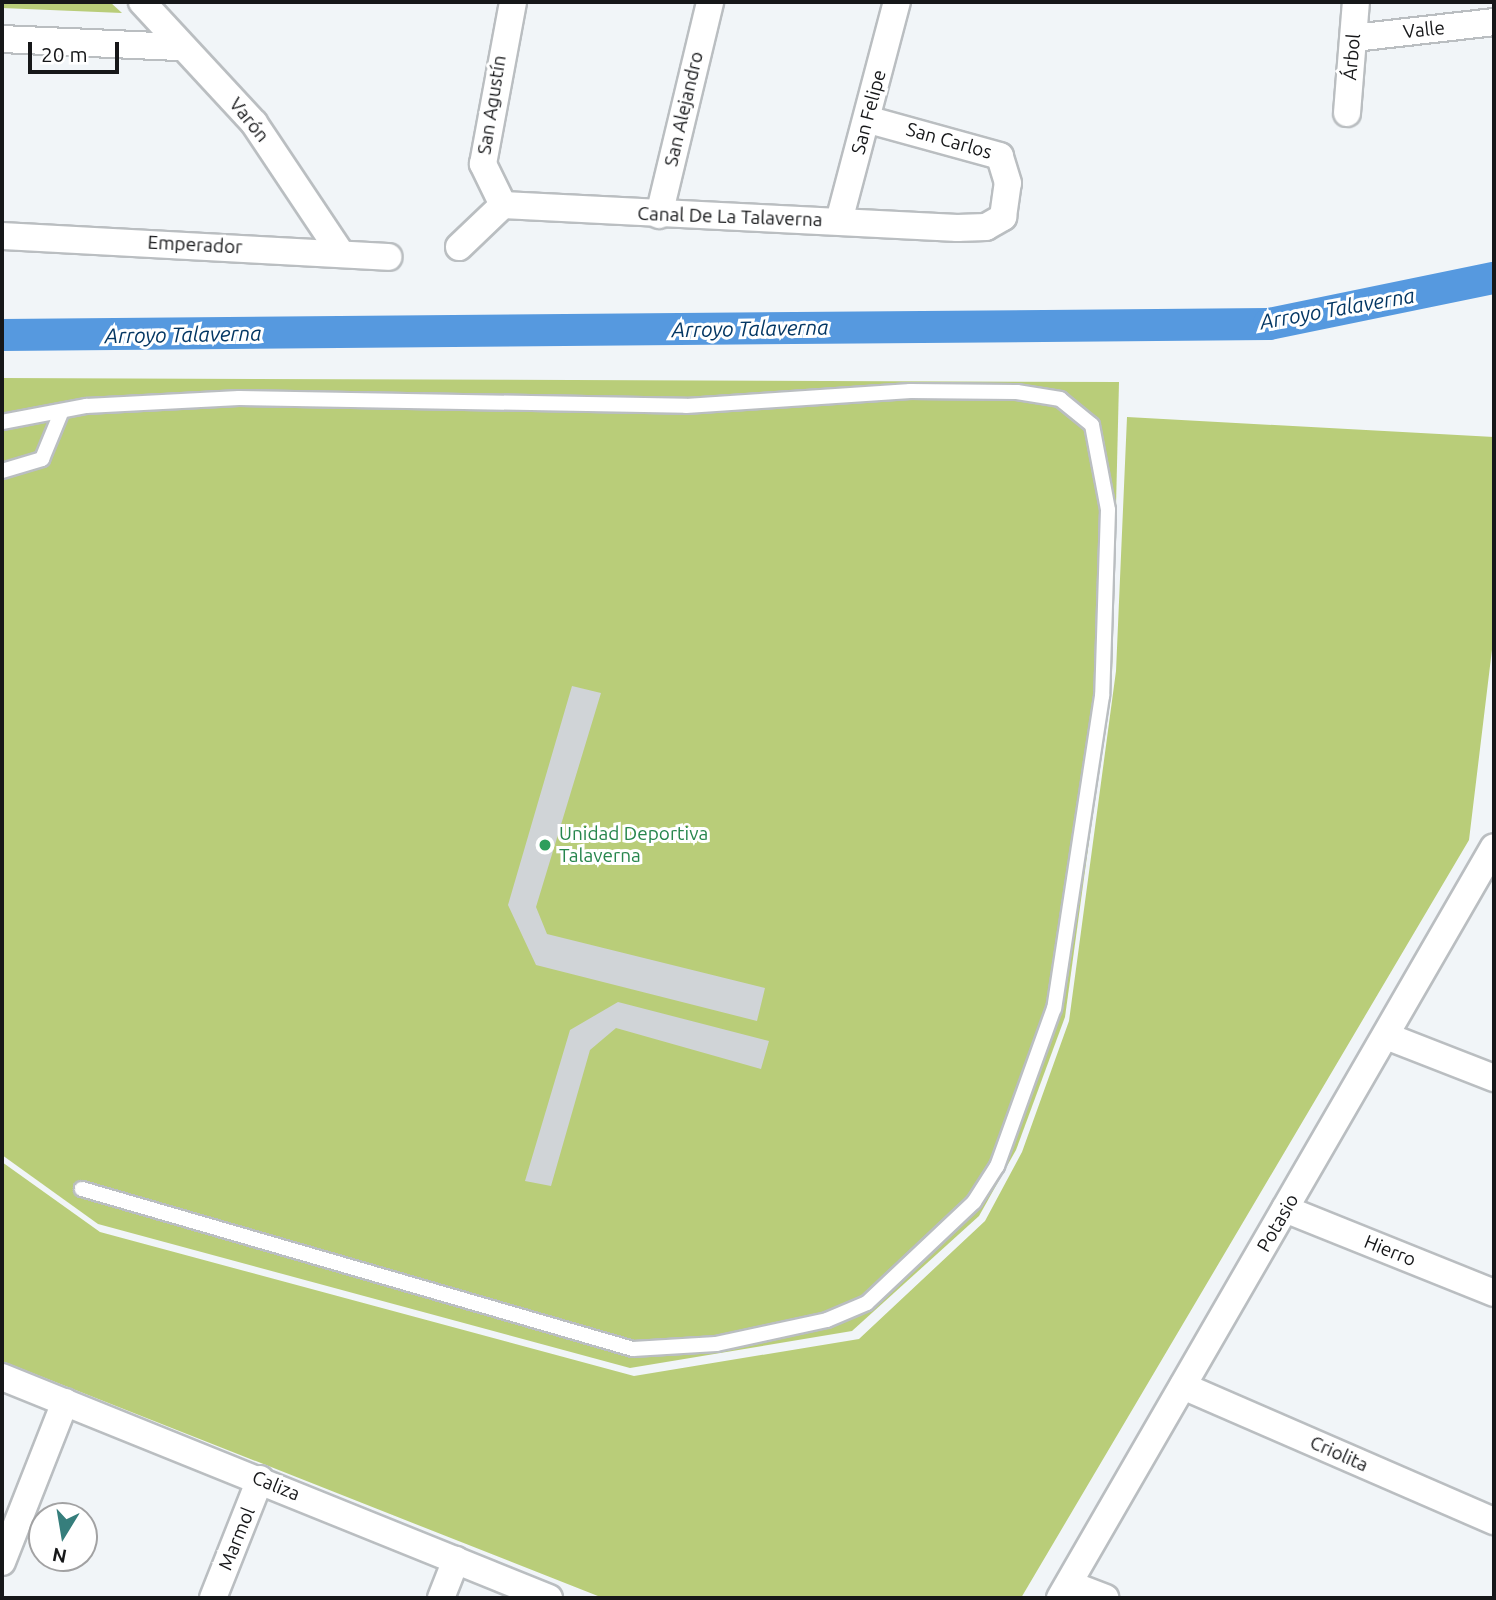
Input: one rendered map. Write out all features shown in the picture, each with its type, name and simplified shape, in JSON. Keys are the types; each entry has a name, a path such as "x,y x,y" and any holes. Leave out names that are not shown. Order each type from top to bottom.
{"street":[{"name":"Varón","path":"142,2 254,123 340,252"},
{"name":"San Agustín","path":"503,205 483,164 513,2"},
{"name":"San Alejandro","path":"659,215 710,2"},
{"name":"San Felipe","path":"839,221 869,120 897,2"},
{"name":"Árbol","path":"1347,113 1356,2"},
{"name":"Valle","path":"1354,38 1494,22"},
{"path":"2,39 181,47"},
{"name":"San Carlos","path":"869,120 1000,156 1008,183 1003,217 986,227 957,228"},
{"path":"459,247 503,205"},
{"name":"Canal De La Talaverna","path":"503,205 957,228"},
{"name":"Emperador","path":"2,236 340,252 388,257"},
{"name":"Potasio","path":"1064,1591 1285,1209 1389,1037 1494,848"},
{"path":"1389,1037 1494,1078"},
{"name":"Hierro","path":"1285,1209 1494,1293"},
{"name":"Caliza","path":"2,1377 260,1479 548,1598"},
{"name":"Criolita","path":"1183,1387 1494,1521"},
{"path":"2,1562 65,1402"},
{"name":"Marmol","path":"213,1598 260,1479"},
{"path":"441,1598 456,1560"},
{"path":"1064,1591 1105,1598"}],"lane":[{"path":"2,422 61,413 86,406 239,398 686,406 909,391 1031,393 1077,408 1092,425 1108,510 1102,696 1054,1008 998,1166 974,1202 867,1303 827,1320 716,1344 633,1349 82,1189"},
{"path":"2,471 42,459 61,413"}],"green space":[{"path":"2,2 110,2 122,13 2,8"},
{"name":"Unidad Deportiva Talaverna","path":"2,378 1119,382 1112,673 1065,1017 1016,1150 979,1216 852,1331 630,1368 98,1224 2,1155"},
{"path":"1127,417 1494,437 1494,633 1469,840 1021,1598 603,1598 2,1361 2,1162 100,1232 634,1376 859,1339 985,1221 1022,1152 1069,1021 1116,671"}],"building":[{"path":"572,686 601,693 536,907 547,934 765,988 757,1021 536,965 508,905"},
{"path":"618,1002 769,1041 761,1069 616,1028 590,1050 551,1186 525,1181 570,1030"}],"waterway":[{"name":"Arroyo Talaverna","path":"2,335 1269,324 1494,278"}],"place":[{"name":"Unidad Deportiva Talaverna","path":"545,845"}]}
